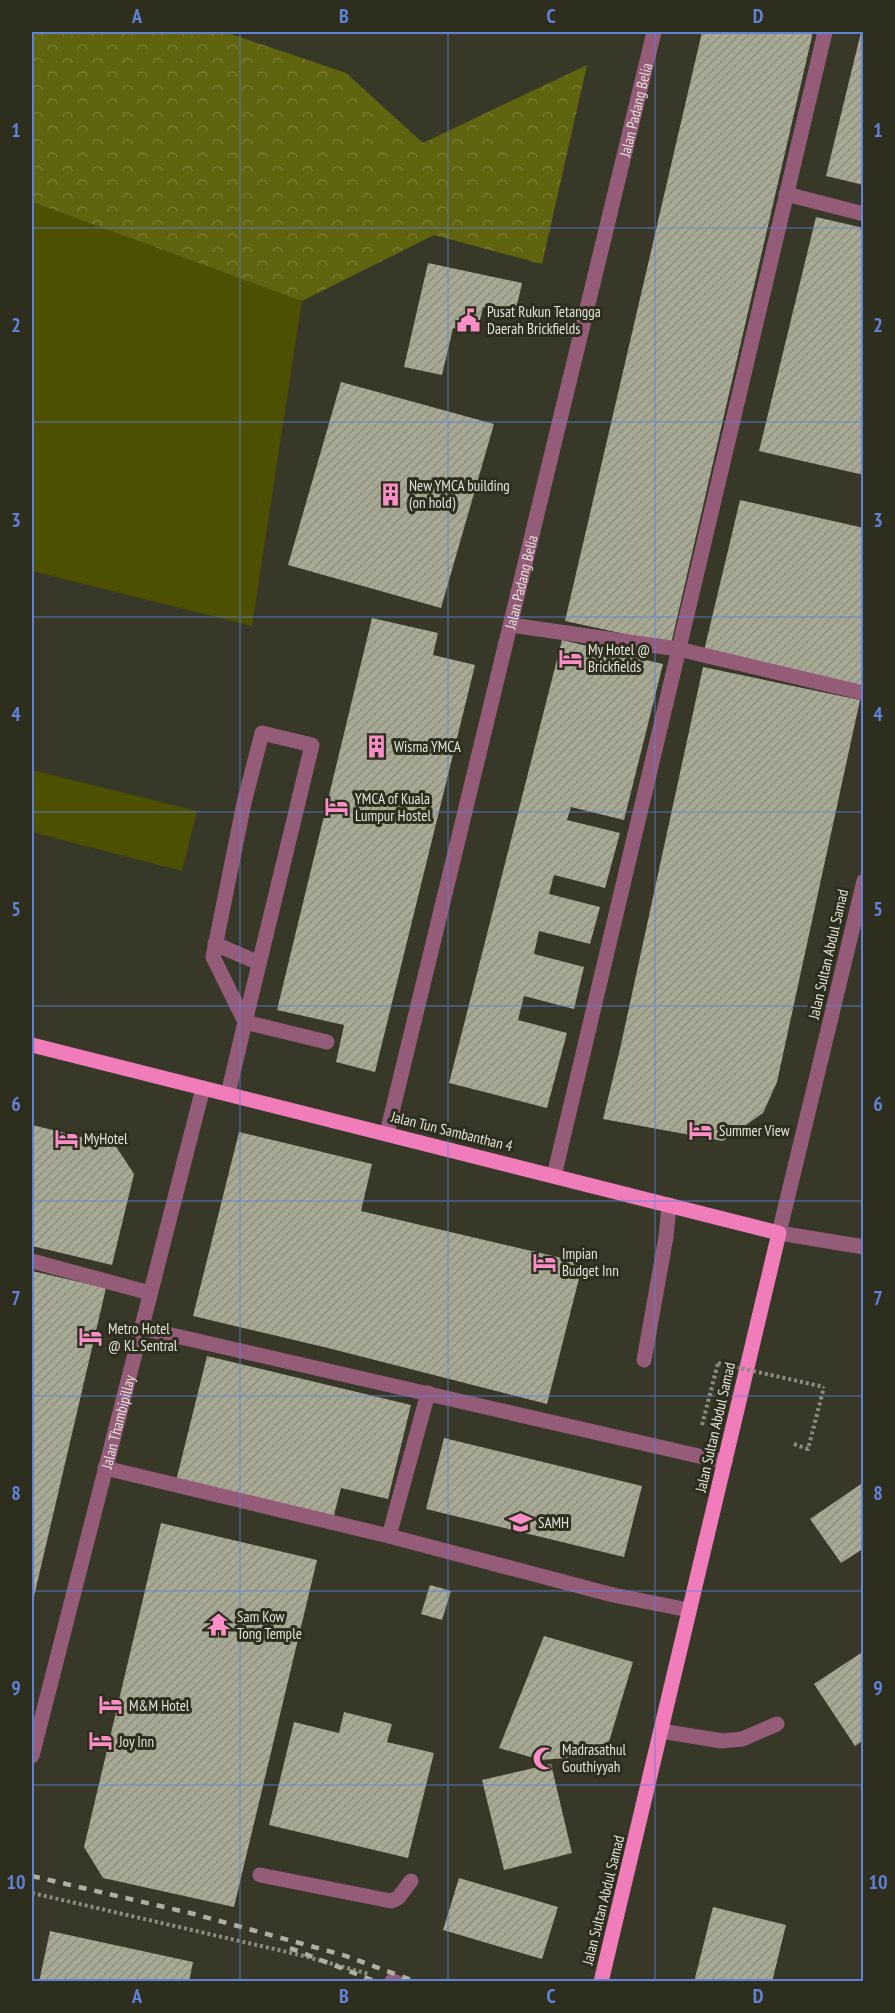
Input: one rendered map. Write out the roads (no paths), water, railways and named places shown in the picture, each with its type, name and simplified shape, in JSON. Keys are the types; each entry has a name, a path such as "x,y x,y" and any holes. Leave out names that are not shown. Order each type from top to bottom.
{"main road":[{"name":"Jalan Tun Sambanthan 4","path":"32,1045 387,1132 780,1233"},
{"name":"Jalan Sultan Abdul Samad","path":"601,1982 780,1233"}],"street":[{"name":"Jalan Padang Belia","path":"387,1132 654,32"},
{"path":"554,1176 825,32"},
{"path":"786,194 864,214"},
{"path":"511,625 678,649 864,693"},
{"path":"228,1094 312,745 262,734 244,803 213,957 245,1022"},
{"name":"Jalan Sultan Abdul Samad","path":"780,1233 864,881"},
{"path":"215,944 259,963"},
{"path":"245,1022 327,1042"},
{"name":"Jalan Thambipillay","path":"32,1756 203,1088"},
{"path":"644,1360 666,1237 669,1205"},
{"name":"Jalan Tun Sambanthan 4","path":"780,1233 864,1248"},
{"path":"32,1261 150,1293"},
{"path":"141,1328 725,1462"},
{"path":"389,1536 428,1393"},
{"path":"105,1468 389,1536 613,1596 689,1610"},
{"path":"661,1731 722,1741 742,1739 777,1724"},
{"path":"260,1875 391,1901 398,1898 411,1881"}],"railway":[{"path":"32,1876 194,1914 343,1955 417,1982"},
{"path":"290,1948 377,1982"}],"place":[{"name":"Pusat Rukun Tetangga Daerah Brickfields","path":"469,320"},
{"name":"New YMCA building (on hold)","path":"391,494"},
{"name":"My Hotel @ Brickfields","path":"570,658"},
{"name":"Wisma YMCA","path":"376,746"},
{"name":"YMCA of Kuala Lumpur Hostel","path":"337,807"},
{"name":"Summer View","path":"701,1130"},
{"name":"MyHotel","path":"66,1138"},
{"name":"Impian Budget Inn","path":"544,1262"},
{"name":"Metro Hotel @ KL Sentral","path":"90,1337"},
{"name":"SAMH","path":"520,1522"},
{"name":"Sam Kow Tong Temple","path":"219,1625"},
{"name":"M&M Hotel","path":"111,1705"},
{"name":"Joy Inn","path":"101,1741"},
{"name":"Madrasathul Gouthiyyah","path":"544,1758"}]}
